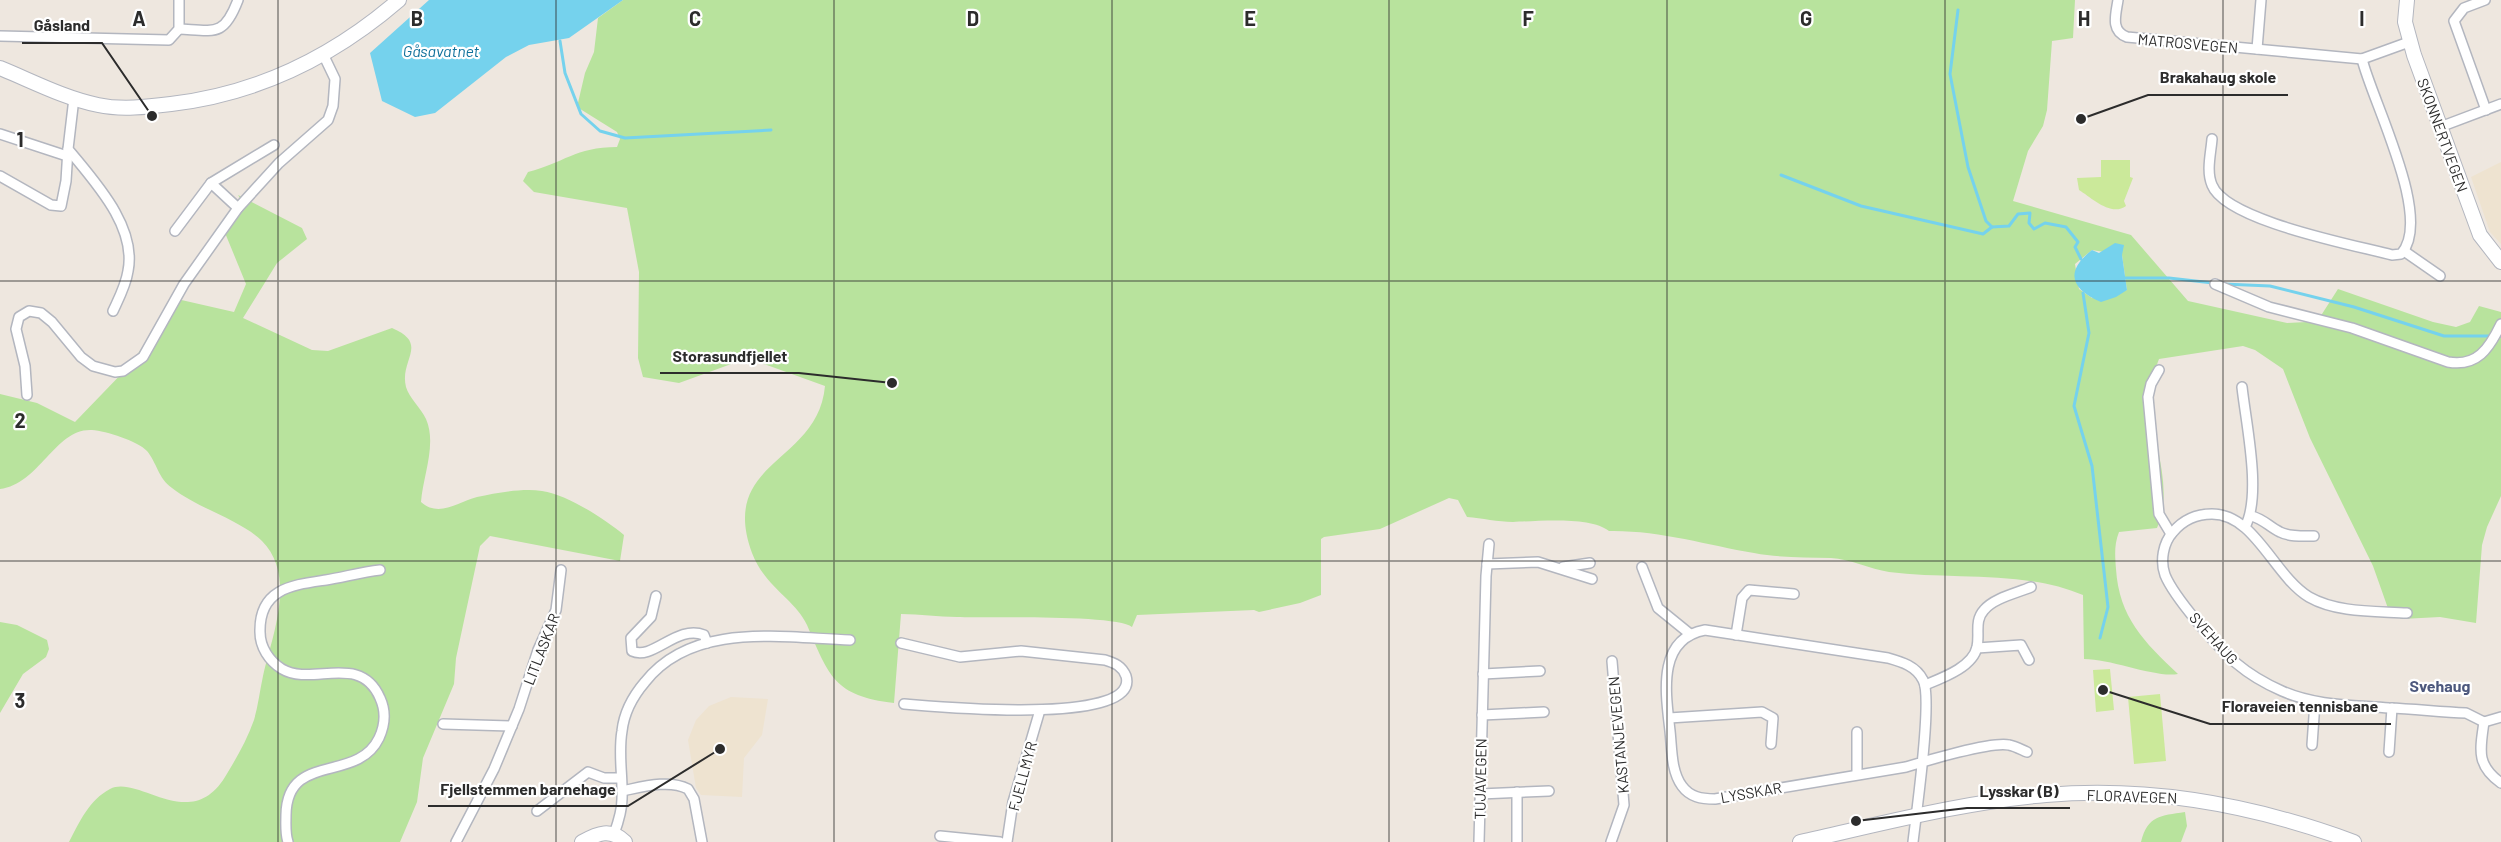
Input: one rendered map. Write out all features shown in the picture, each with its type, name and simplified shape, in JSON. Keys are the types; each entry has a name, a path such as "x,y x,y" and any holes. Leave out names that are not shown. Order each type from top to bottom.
{"street":[{"path":"0,36 162,41 174,37 179,29 178,0"},
{"path":"179,29 221,28 229,22 238,0"},
{"path":"0,68 74,98 98,105 122,108 198,101 259,85 323,54 366,26 399,0"},
{"name":"MATROSVEGEN","path":"2118,0 2116,27 2118,32 2127,37 2362,59 2409,42"},
{"name":"MATROSVEGEN","path":"2257,49 2261,0"},
{"name":"SKONNERTVEGEN","path":"2407,0 2405,22 2409,42 2480,235 2501,262"},
{"path":"2486,0 2464,8 2454,21 2486,110"},
{"path":"27,395 25,366 16,329 17,322 23,313 35,311 46,316 81,357 93,366 115,372 130,368 143,357 177,294 238,208 279,163 328,120 333,106 335,79 323,54"},
{"path":"2362,59 2403,172 2410,222 2404,251"},
{"path":"0,176 51,205 61,206 74,98"},
{"path":"2440,127 2501,104"},
{"path":"0,134 68,153 119,218 129,262 125,283 113,311"},
{"path":"2212,139 2209,175 2217,193 2227,201 2291,230 2392,255 2404,251"},
{"path":"175,231 210,183 274,145"},
{"path":"210,183 238,208"},
{"path":"2404,251 2440,276"},
{"path":"2215,284 2269,307 2352,328 2454,363 2470,362 2483,354 2501,324"},
{"path":"2159,370 2151,384 2148,397 2159,514 2171,534 2182,521 2211,514 2235,519 2245,526 2286,579 2311,598 2339,608 2407,613"},
{"path":"2242,387 2254,493 2251,516 2245,526"},
{"path":"2251,516 2259,518 2278,532 2289,536 2314,536"},
{"name":"SVEHAUG","path":"2171,534 2164,549 2165,573 2171,587 2223,651 2237,664 2270,685 2315,702 2466,714 2484,722"},
{"name":"TUJAVEGEN","path":"1479,842 1489,544"},
{"path":"1487,564 1526,562 1561,568 1592,579"},
{"path":"1561,568 1590,562"},
{"path":"1642,567 1658,608 1690,634 1705,630 1888,658 1908,665 1922,677 1926,685 1927,698 1913,842"},
{"path":"288,842 286,806 292,787 307,775 365,755 383,728 384,712 375,689 353,674 333,672 301,675 287,671 276,664 266,653 261,640 262,614 269,601 285,588 380,570"},
{"name":"LITLASKAR","path":"456,842 494,769 512,726 538,650 556,610 561,570"},
{"path":"1926,685 1956,670 1977,648 1978,621 1984,610 2031,587"},
{"path":"1736,635 1742,598 1749,590 1794,594"},
{"path":"656,596 651,617 631,638 632,651 645,652 690,632 704,635 707,643"},
{"name":"LYSSKAR","path":"1690,634 1676,648 1666,670 1669,718 1677,777 1685,790 1695,797 1715,799 1906,767 2007,744 2027,752"},
{"path":"582,842 602,833 620,838 622,729 634,698 663,663 687,649 707,643 748,637 850,640"},
{"path":"901,643 960,657 1021,651 1105,660 1117,664 1124,671 1127,680 1125,689 1119,696 1108,702 1040,710 904,704"},
{"path":"1977,648 2021,645 2029,660"},
{"name":"KASTANJEVEGEN","path":"1611,842 1624,805 1612,661"},
{"path":"1483,674 1540,671"},
{"path":"2312,745 2315,702"},
{"path":"2389,752 2392,708"},
{"name":"FJELLMYR","path":"1007,842 1013,802 1040,710"},
{"path":"1482,715 1544,712"},
{"path":"1669,718 1762,712 1773,718 1771,744"},
{"path":"2501,717 2484,722 2481,760 2487,771 2501,783"},
{"path":"443,724 512,726"},
{"path":"1857,732 1857,774"},
{"path":"537,811 588,772 604,778 621,778"},
{"path":"622,790 674,784 688,789 694,799 702,842"},
{"path":"1480,794 1549,791"},
{"path":"1517,792 1517,842"},
{"name":"FLORAVEGEN","path":"1800,842 1916,817 2046,795 2152,794 2246,808 2311,826 2354,842"},
{"path":"940,836 1000,842"}],"shaded area":[{"path":"2501,162 2501,244 2490,232 2471,177"},
{"path":"731,697 768,699 762,735 744,758 742,797 701,795 696,788 688,740 696,720 709,706"}],"green space":[{"path":"623,0 2075,0 2073,38 2052,41 2047,110 2043,126 2028,151 2013,201 2131,235 2188,301 2287,323 2307,322 2322,314 2338,289 2433,322 2456,327 2470,322 2479,306 2501,312 2501,496 2487,527 2482,545 2476,623 2440,617 2402,619 2390,614 2373,566 2310,438 2283,369 2255,350 2243,346 2159,359 2151,403 2164,487 2163,507 2157,528 2119,532 2116,541 2118,586 2128,615 2135,628 2154,651 2178,674 2169,675 2084,659 2083,595 2061,587 2013,579 1889,572 1831,558 1764,555 1664,535 1609,531 1601,526 1577,521 1507,522 1467,517 1458,500 1449,498 1380,529 1324,537 1321,539 1321,595 1300,603 1259,612 1254,610 1137,615 1132,627 1121,623 1077,618 950,617 901,614 894,703 858,695 846,689 828,670 802,616 764,575 752,553 745,522 748,499 758,480 806,432 818,412 825,386 753,360 734,363 679,383 643,377 638,358 639,272 627,208 534,192 523,181 528,172 580,153 617,147 620,139 617,132 577,107 585,73 594,52 598,18","holes":["2092,250 2122,255 2127,290 2092,298 2079,289 2075,264"]},
{"path":"2101,160 2130,160 2130,177 2133,178 2124,201 2126,206 2120,209 2108,208 2079,190 2077,178 2101,177"},
{"path":"238,195 302,228 307,239 277,263 243,318 312,350 328,351 392,328 409,340 411,353 406,369 406,387 426,419 430,439 421,502 428,507 442,509 477,497 510,491 534,490 552,493 586,508 624,535 620,561 490,536 480,546 456,658 454,684 423,758 417,802 400,842 69,842 90,806 110,789 122,787 165,799 181,802 196,801 211,793 225,777 245,742 255,715 279,607 278,571 272,555 262,541 243,527 172,488 164,480 143,447 113,434 92,430 79,432 57,446 26,477 14,485 0,489 0,394 37,403 75,422 129,366 177,299 234,312 246,284 223,228 242,201"},
{"path":"0,622 17,625 47,640 49,649 46,657 23,674 0,713"},
{"path":"2110,669 2114,710 2096,712 2093,670"},
{"path":"2160,694 2166,761 2134,764 2128,697"},
{"path":"2185,812 2187,826 2181,842 2141,842 2147,826 2156,818"}],"water":[{"name":"Gåsavatnet","path":"429,0 623,0 569,38 529,45 506,57 435,113 415,117 382,101 370,53"},
{"path":"2115,243 2124,245 2122,255 2127,290 2101,302 2077,285 2075,272 2083,258 2092,250 2099,253"}],"waterway":[{"path":"1958,10 1950,74 1968,167 1986,221 1992,227 2009,226 2018,214 2030,213 2029,223 2034,229 2045,223 2066,227 2078,242 2075,247 2081,259"},
{"path":"560,41 565,73 581,114 600,131 625,138 771,130"},
{"path":"1781,175 1861,206 1983,234 1992,227"},
{"path":"2125,278 2169,278 2213,283"},
{"path":"2223,284 2270,286 2354,307 2444,336 2501,336"},
{"path":"2083,293 2089,333 2074,406 2092,466 2108,607 2100,638"}],"place":[{"name":"Gåsland","path":"152,116"},
{"name":"Brakahaug skole","path":"2081,119"},
{"name":"Storasundfjellet","path":"892,383"},
{"name":"Floraveien tennisbane","path":"2103,690"},
{"name":"Fjellstemmen barnehage","path":"720,749"},
{"name":"Lysskar (B)","path":"1856,821"}],"district":[{"name":"Svehaug","path":"2440,685"}]}
